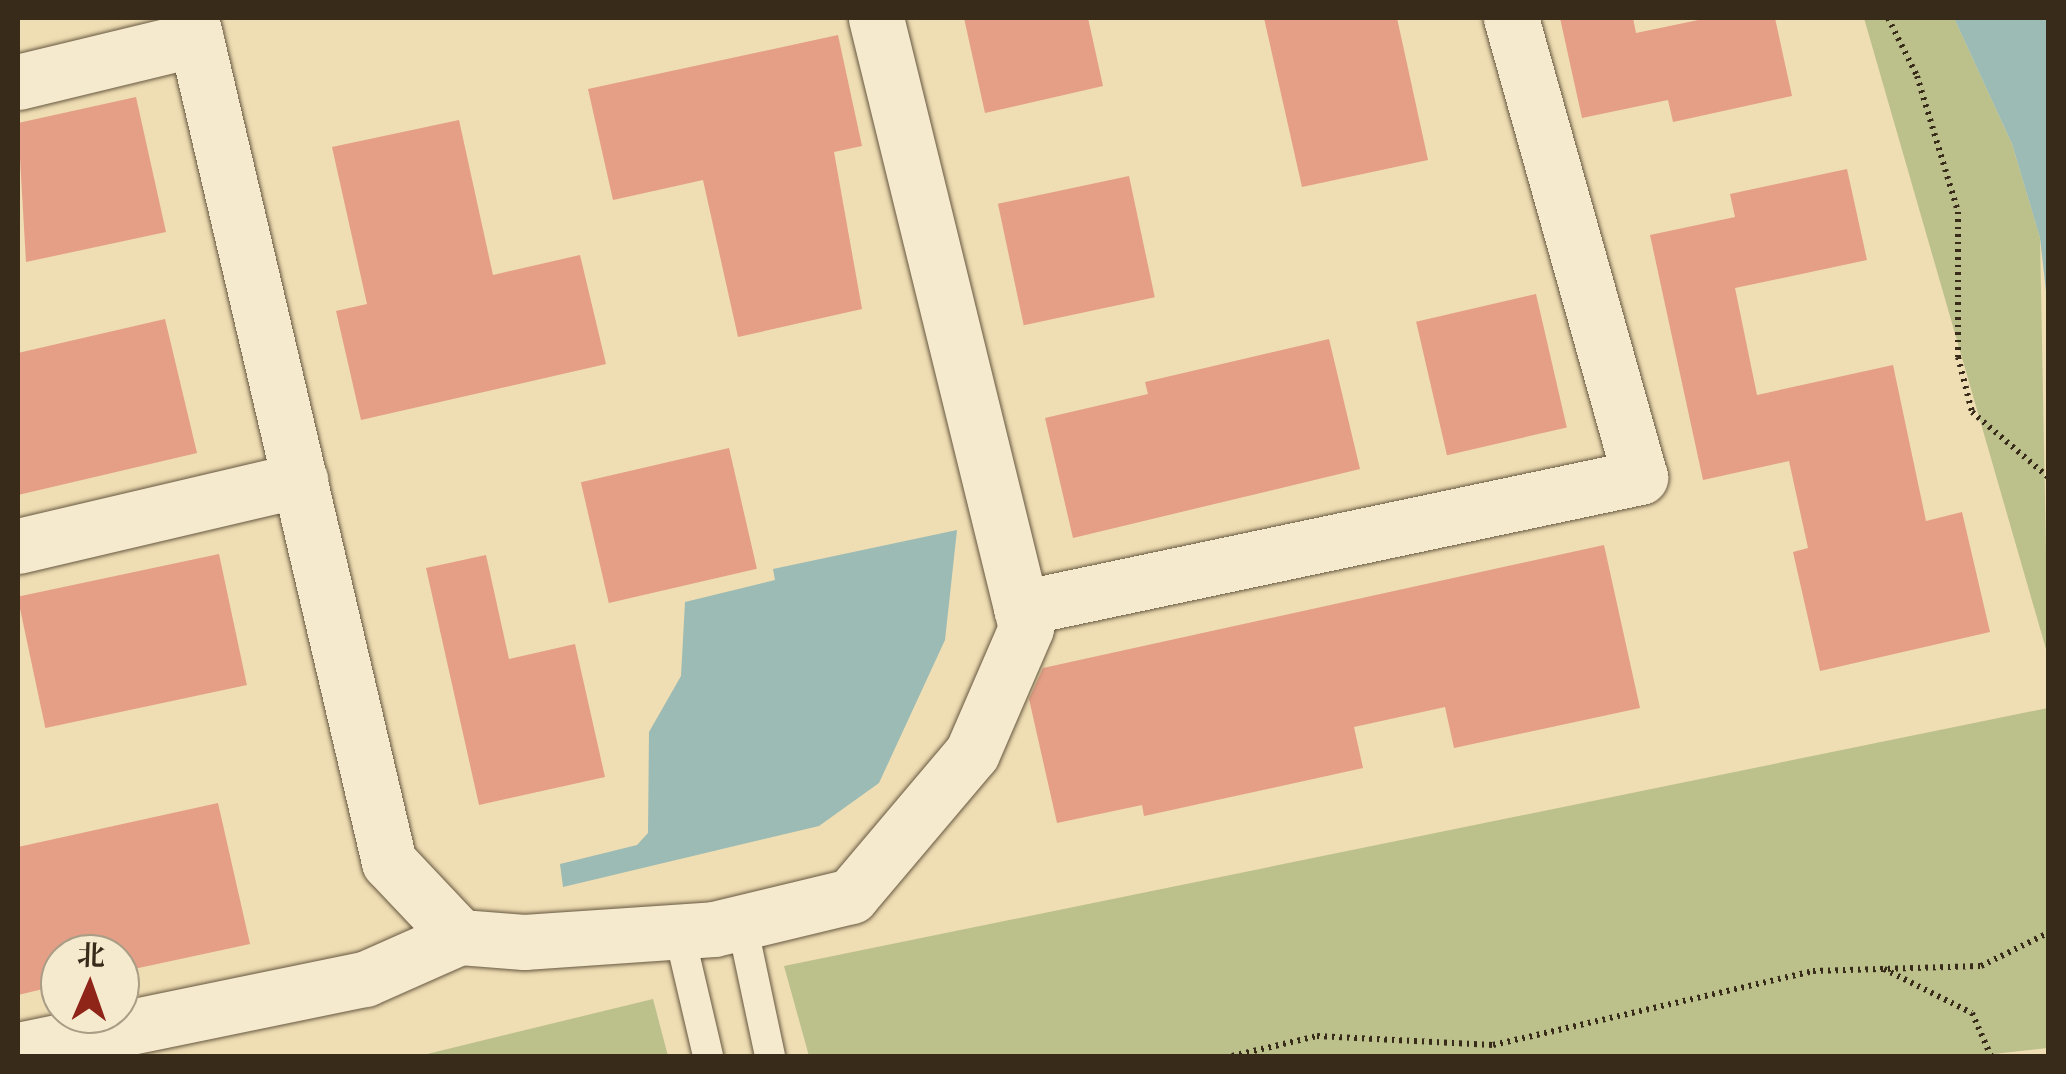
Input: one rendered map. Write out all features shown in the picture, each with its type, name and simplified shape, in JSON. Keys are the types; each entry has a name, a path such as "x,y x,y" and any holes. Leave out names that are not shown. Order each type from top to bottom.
{"street":[{"path":"18,1050 365,979 460,937 679,932 742,924 851,896 972,753 1026,628 876,18"},
{"path":"1020,608 1640,477 1511,18"},
{"path":"18,82 194,28 389,862 460,937"},
{"path":"18,546 300,480"}],"lane":[{"path":"742,924 770,1056"},
{"path":"679,932 708,1056"}],"path":[{"path":"1888,18 1917,76 1958,212 1958,356 1972,412 2048,476"},
{"path":"1232,1056 1318,1036 1493,1045 1813,971 1981,966 2048,933"},
{"path":"1883,968 1972,1012 1990,1056"}],"green space":[{"path":"1864,18 1954,18 2012,144 2040,238 2048,656"},
{"path":"2048,708 2048,1048 1976,1056 809,1056 784,966"},
{"path":"653,999 668,1056 419,1056"}],"water":[{"path":"1954,18 2048,18 2048,309 2040,238 2012,144"},
{"path":"957,530 945,640 879,783 819,826 563,887 560,864 637,845 648,833 649,732 681,676 685,602 775,580 773,569"}],"building":[{"path":"964,18 1088,18 1103,86 985,113"},
{"path":"1264,18 1397,18 1428,160 1302,187"},
{"path":"1560,18 1633,18 1636,33 1708,18 1775,18 1792,96 1673,122 1668,100 1582,118"},
{"path":"838,35 862,146 834,152 862,309 738,337 703,180 613,200 588,89"},
{"path":"136,97 166,232 26,262 18,123"},
{"path":"459,120 493,275 580,255 606,364 361,420 336,311 367,304 332,147"},
{"path":"1847,169 1867,260 1735,288 1757,395 1893,365 1926,521 1962,512 1990,632 1820,671 1793,552 1808,548 1789,461 1703,480 1650,235 1735,217 1730,194"},
{"path":"1129,176 1155,297 1024,325 998,204"},
{"path":"1536,294 1567,427 1447,455 1416,322"},
{"path":"165,319 197,453 18,495 18,353"},
{"path":"1329,339 1360,469 1073,538 1045,418 1148,394 1145,382"},
{"path":"729,448 757,569 609,603 581,482"},
{"path":"1604,545 1640,708 1454,748 1445,707 1354,727 1363,768 1144,816 1142,805 1057,823 1029,699 1043,668"},
{"path":"219,554 247,685 45,728 18,597"},
{"path":"486,555 509,659 575,644 605,777 479,805 426,568"},
{"path":"218,803 250,944 140,968 140,934 40,934 40,990 18,995 18,847"}]}
